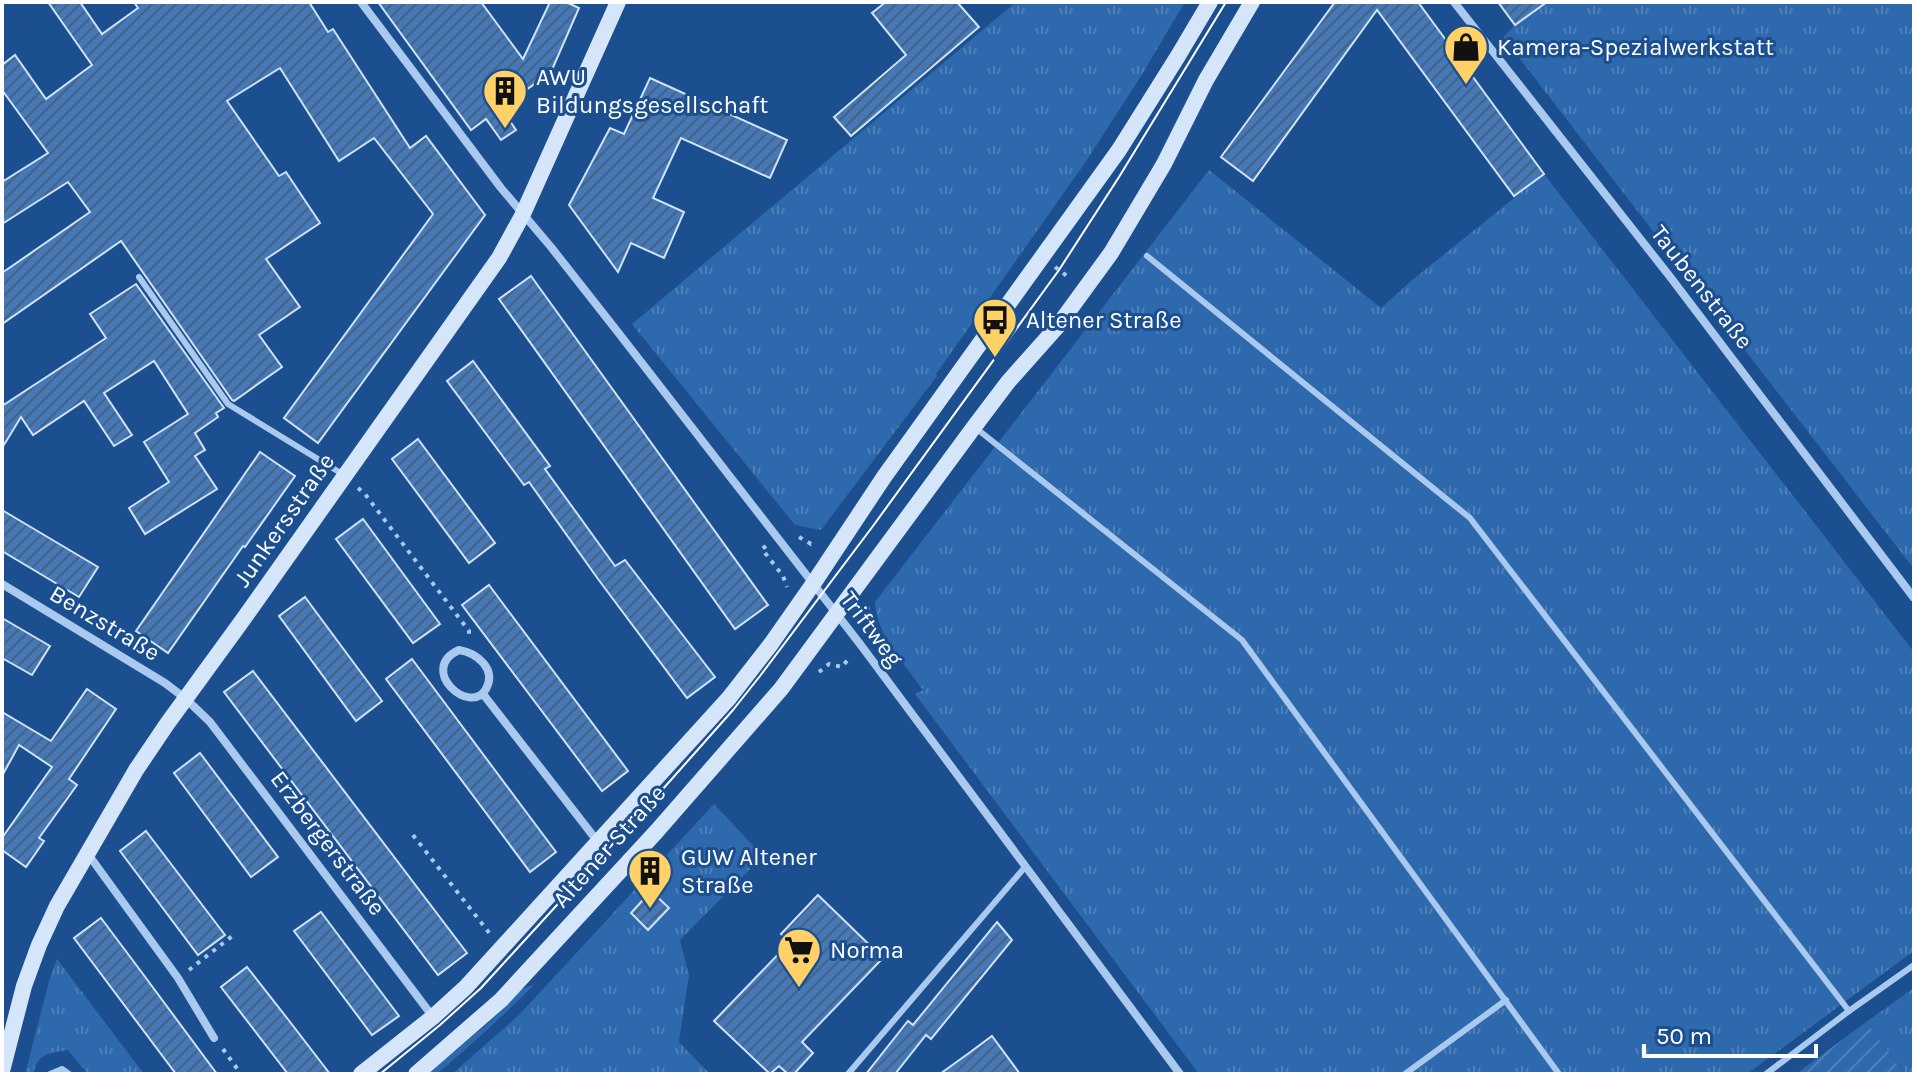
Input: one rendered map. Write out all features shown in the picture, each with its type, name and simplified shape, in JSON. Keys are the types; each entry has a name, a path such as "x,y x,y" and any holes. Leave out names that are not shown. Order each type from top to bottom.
{"main road":[{"name":"Junkersstraße","path":"2,1071 24,986 57,906 136,770 499,258 522,216 618,2"},
{"name":"Altener Straße","path":"361,1074 466,987 729,698 771,644 884,477 1119,150 1210,2"},
{"name":"Altener Straße","path":"416,1074 501,1000 635,855 781,689 1008,382 1057,327 1111,253 1164,164 1206,80 1252,2"}],"street":[{"name":"Triftweg","path":"361,2 522,216 570,271 837,615 1180,1074"},
{"name":"Taubenstraße","path":"1454,2 1671,278 1914,598"},
{"name":"Benzstraße","path":"2,584 165,683 186,699"},
{"path":"459,650 469,651 479,657 489,677 483,694 464,697 446,681 444,662 450,654 459,650"},
{"name":"Altener Straße","path":"483,694 599,842"},
{"name":"Erzbergerstraße","path":"186,699 213,725 433,1017"},
{"path":"88,853 178,978 214,1038"}],"lane":[{"path":"1147,256 1470,518 1849,1011"},
{"path":"139,277 228,404 344,475"},
{"path":"974,427 1242,640 1559,1074"},
{"path":"848,1074 1025,867"},
{"path":"1766,1074 1914,965"},
{"path":"1405,1074 1506,1000"},
{"path":"50,1074 62,1069 69,1074"}],"path":[{"path":"1042,258 1085,289"},
{"path":"344,475 365,494 469,631 469,651"},
{"path":"413,835 501,949"},
{"path":"178,978 236,933"},
{"path":"214,1038 241,1074"}],"green space":[{"path":"1016,2 1185,2 1087,160 937,376 821,530 795,525 632,324"},
{"path":"1547,2 1910,2 1914,8 1914,569 1503,37"},
{"path":"1209,170 1381,308 1544,174 1914,652 1914,951 1747,1074 1199,1074 915,694 923,690 886,637 875,602"},
{"path":"714,804 763,856 680,940 689,975 679,1042 710,1074 452,1074 519,1015"},
{"path":"57,959 144,1074 88,1074 68,1050 45,1055 33,1074 25,1074"},
{"path":"535,984 437,1074 430,1074 492,1020 522,989"},
{"path":"1914,988 1914,1074 1905,1074 1866,1022"},
{"path":"1866,1022 1905,1074 1796,1074"}],"building":[{"path":"48,2 80,2 102,34 138,8 134,2 309,2 328,32 333,29 410,148 426,136 485,215 318,443 284,418 433,214 374,138 339,161 280,68 227,101 279,176 286,172 320,223 266,259 300,307 259,335 282,367 232,400 121,241 2,324 2,273 90,212 68,182 2,224 2,182 48,153 2,90 2,65 15,55 46,99 92,65"},
{"path":"378,2 481,2 523,59 550,2 566,2 579,8 551,72 501,108 516,130 501,140 486,119 471,130"},
{"path":"886,2 957,2 979,27 851,136 834,117 906,55 872,13"},
{"path":"1335,2 1418,2 1544,174 1514,196 1377,10 1253,181 1221,157"},
{"path":"1498,2 1547,2 1515,25"},
{"path":"650,78 787,140 770,178 681,138 653,198 684,212 664,258 631,243 618,272 569,205 610,128 624,134"},
{"path":"531,276 768,605 735,629 499,299"},
{"path":"136,284 224,408 216,413 218,417 195,433 205,450 195,456 217,489 145,534 129,508 169,482 144,442 188,414 154,361 104,393 132,435 114,446 84,401 33,435 21,417 2,448 2,406 106,338 90,314"},
{"path":"473,361 550,466 545,469 615,566 625,560 715,677 687,698 529,482 524,485 447,381"},
{"path":"418,439 495,543 469,563 392,459"},
{"path":"260,452 295,476 168,653 136,631"},
{"path":"2,510 98,567 79,597 2,551"},
{"path":"363,519 440,624 413,643 336,539"},
{"path":"489,585 628,771 602,791 462,605"},
{"path":"305,597 382,701 356,721 279,616"},
{"path":"2,618 50,646 32,675 2,658"},
{"path":"412,659 556,852 530,872 386,679"},
{"path":"253,671 467,953 438,975 224,692"},
{"path":"87,689 116,709 69,779 77,785 39,838 44,841 26,867 2,850 2,838 52,767 19,745 2,776 2,712 51,741"},
{"path":"200,753 278,857 251,877 174,773"},
{"path":"146,831 225,935 198,955 120,851"},
{"name":"GUW Altener Straße","path":"651,891 669,908 648,930 631,913"},
{"path":"818,895 883,958 802,1042 813,1053 794,1074 788,1074 779,1066 770,1074 714,1021 790,942 781,934"},
{"path":"321,912 399,1016 372,1035 294,931"},
{"path":"101,918 217,1074 176,1074 74,938"},
{"path":"997,922 1012,940 931,1039 926,1035 895,1074 866,1074 908,1021 913,1025"},
{"path":"247,967 330,1074 288,1074 221,987"},
{"path":"992,1036 1020,1074 940,1074 969,1053"}],"tram line":[{"path":"380,1074 481,988 654,799 760,676 1059,270 1226,2"}],"place":[{"name":"Kamera-Spezialwerkstatt","path":"1466,86"},
{"name":"AWU Bildungsgesellschaft","path":"505,130"},
{"name":"Altener Straße","path":"995,359"},
{"name":"GUW Altener Straße","path":"650,910"},
{"name":"Norma","path":"799,989"}]}
